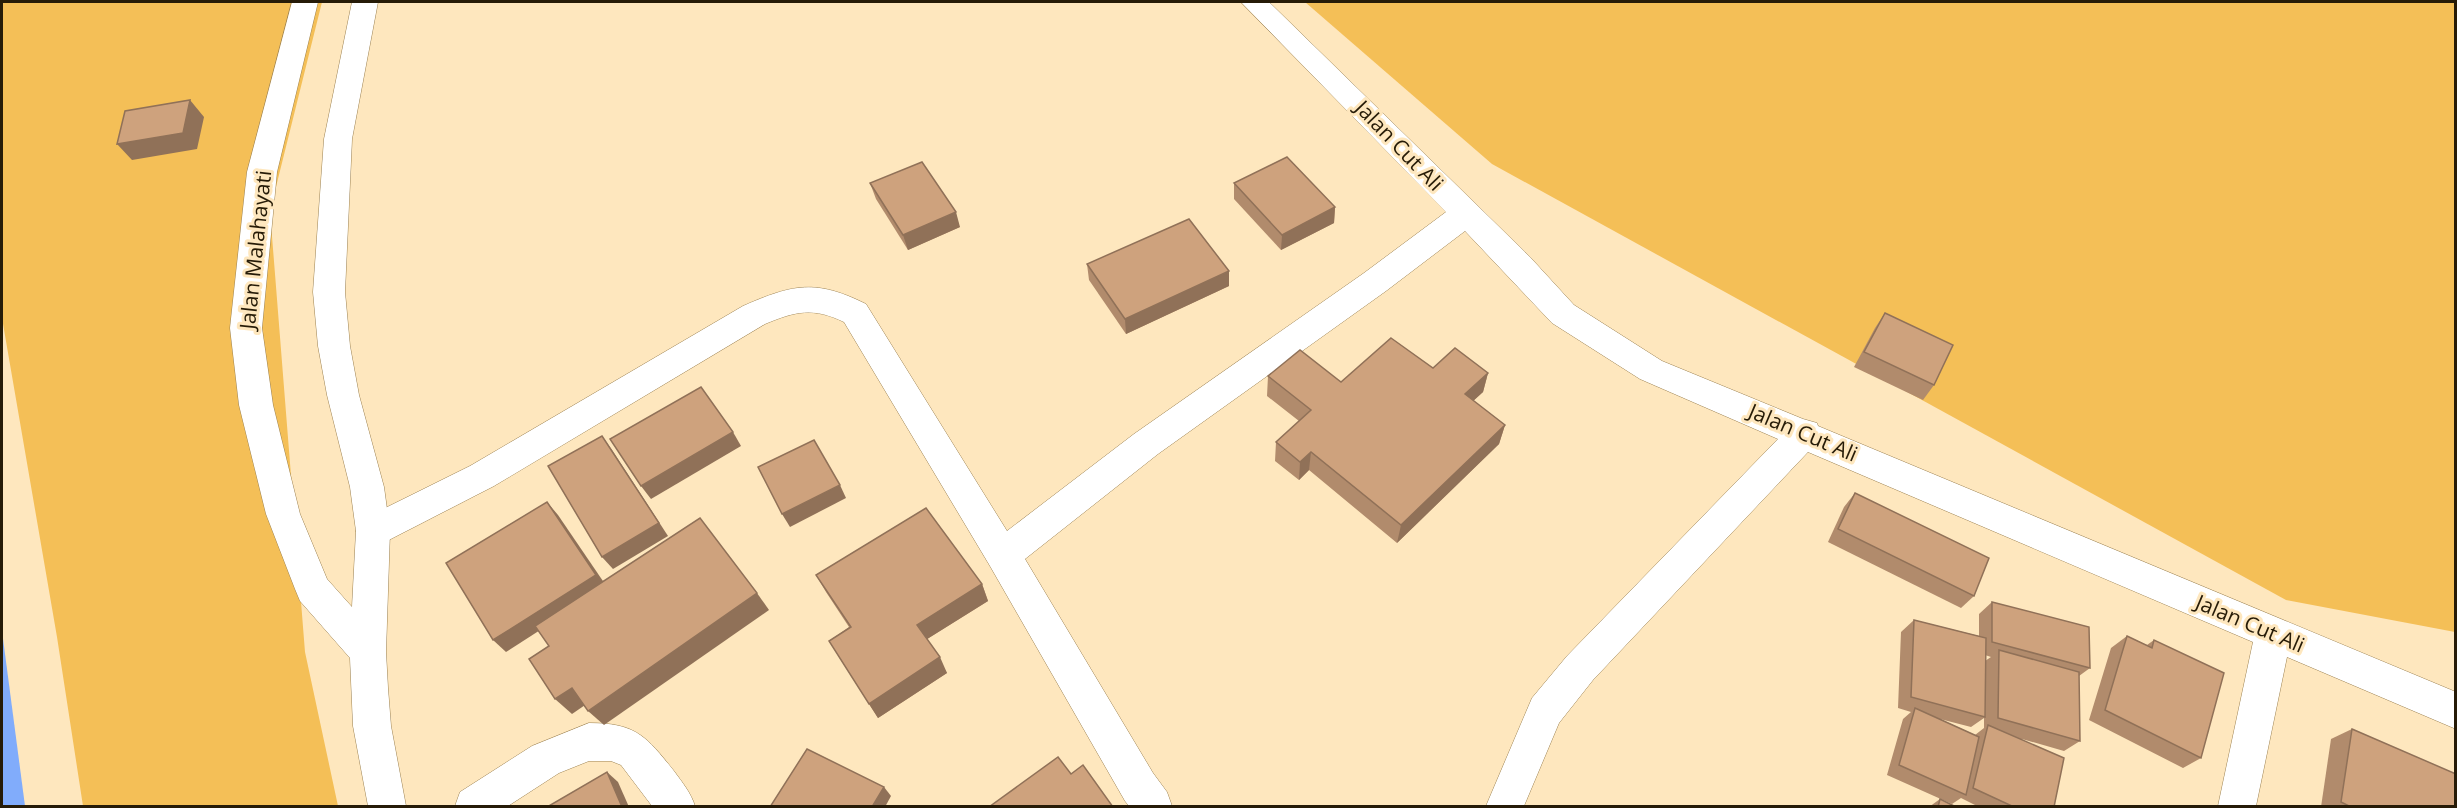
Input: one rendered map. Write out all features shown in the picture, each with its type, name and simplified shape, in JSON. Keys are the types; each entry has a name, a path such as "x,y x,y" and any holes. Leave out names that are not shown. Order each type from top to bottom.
{"street":[{"name":"Jalan Malahayati","path":"305,2 262,172 246,328 255,405 283,514 312,589 368,652"},
{"path":"364,2 338,139 329,292 337,366 368,487 373,531 368,652 372,726 387,807"},
{"name":"Jalan Cut Ali","path":"1254,2 1563,314 1651,370 1805,433 2456,711"},
{"path":"1003,555 1146,444 1375,282 1465,214"},
{"path":"373,531 482,476 754,315 786,300 812,298 835,302 855,313 1153,807"},
{"path":"1505,807 1545,711 1580,668 1805,433"},
{"path":"2237,807 2273,634"},
{"path":"474,807 546,759 589,742 613,742 634,752 676,807"}],"shaded area":[{"path":"2,2 322,2 270,211 305,652 338,806 83,806 57,637 2,318"},
{"path":"1305,2 2455,2 2455,632 2286,600 1492,164"}],"water":[{"path":"2,631 25,806 2,806"}],"building":[{"path":"190,100 183,133 117,144 125,111"},
{"path":"1287,157 1335,207 1282,235 1234,183"},
{"path":"922,162 956,212 903,235 870,183"},
{"path":"1189,219 1229,271 1125,319 1087,264"},
{"path":"1885,313 1953,345 1934,385 1864,352"},
{"path":"1391,338 1433,368 1455,348 1488,373 1465,394 1505,425 1401,525 1311,452 1300,462 1276,442 1311,410 1268,376 1300,350 1341,382"},
{"path":"701,387 733,432 641,486 610,439"},
{"path":"602,436 659,523 602,557 548,466"},
{"path":"814,440 840,485 782,514 758,467"},
{"path":"1855,493 1989,558 1974,596 1838,529"},
{"path":"547,502 596,575 493,640 446,563"},
{"path":"926,508 982,584 917,625 940,657 869,704 829,641 851,627 816,575"},
{"path":"700,518 757,593 588,711 572,688 555,699 529,659 549,646 535,626"},
{"path":"1992,602 2089,627 2090,668 1992,642"},
{"path":"1914,620 1986,638 1985,717 1911,697"},
{"path":"2127,636 2152,648 2154,640 2224,673 2201,758 2105,710"},
{"path":"1999,650 2079,672 2080,741 1998,718"},
{"path":"1915,708 1979,737 1966,795 1899,765"},
{"path":"1988,725 2064,758 2054,807 2014,807 1973,788"},
{"path":"2352,729 2456,774 2456,807 2351,807 2341,802"},
{"path":"807,749 884,787 872,807 770,807"},
{"path":"1058,757 1071,774 1083,765 1113,807 989,807"},
{"path":"607,772 622,807 547,807"},
{"path":"1940,799 1956,807 1938,807"}]}
